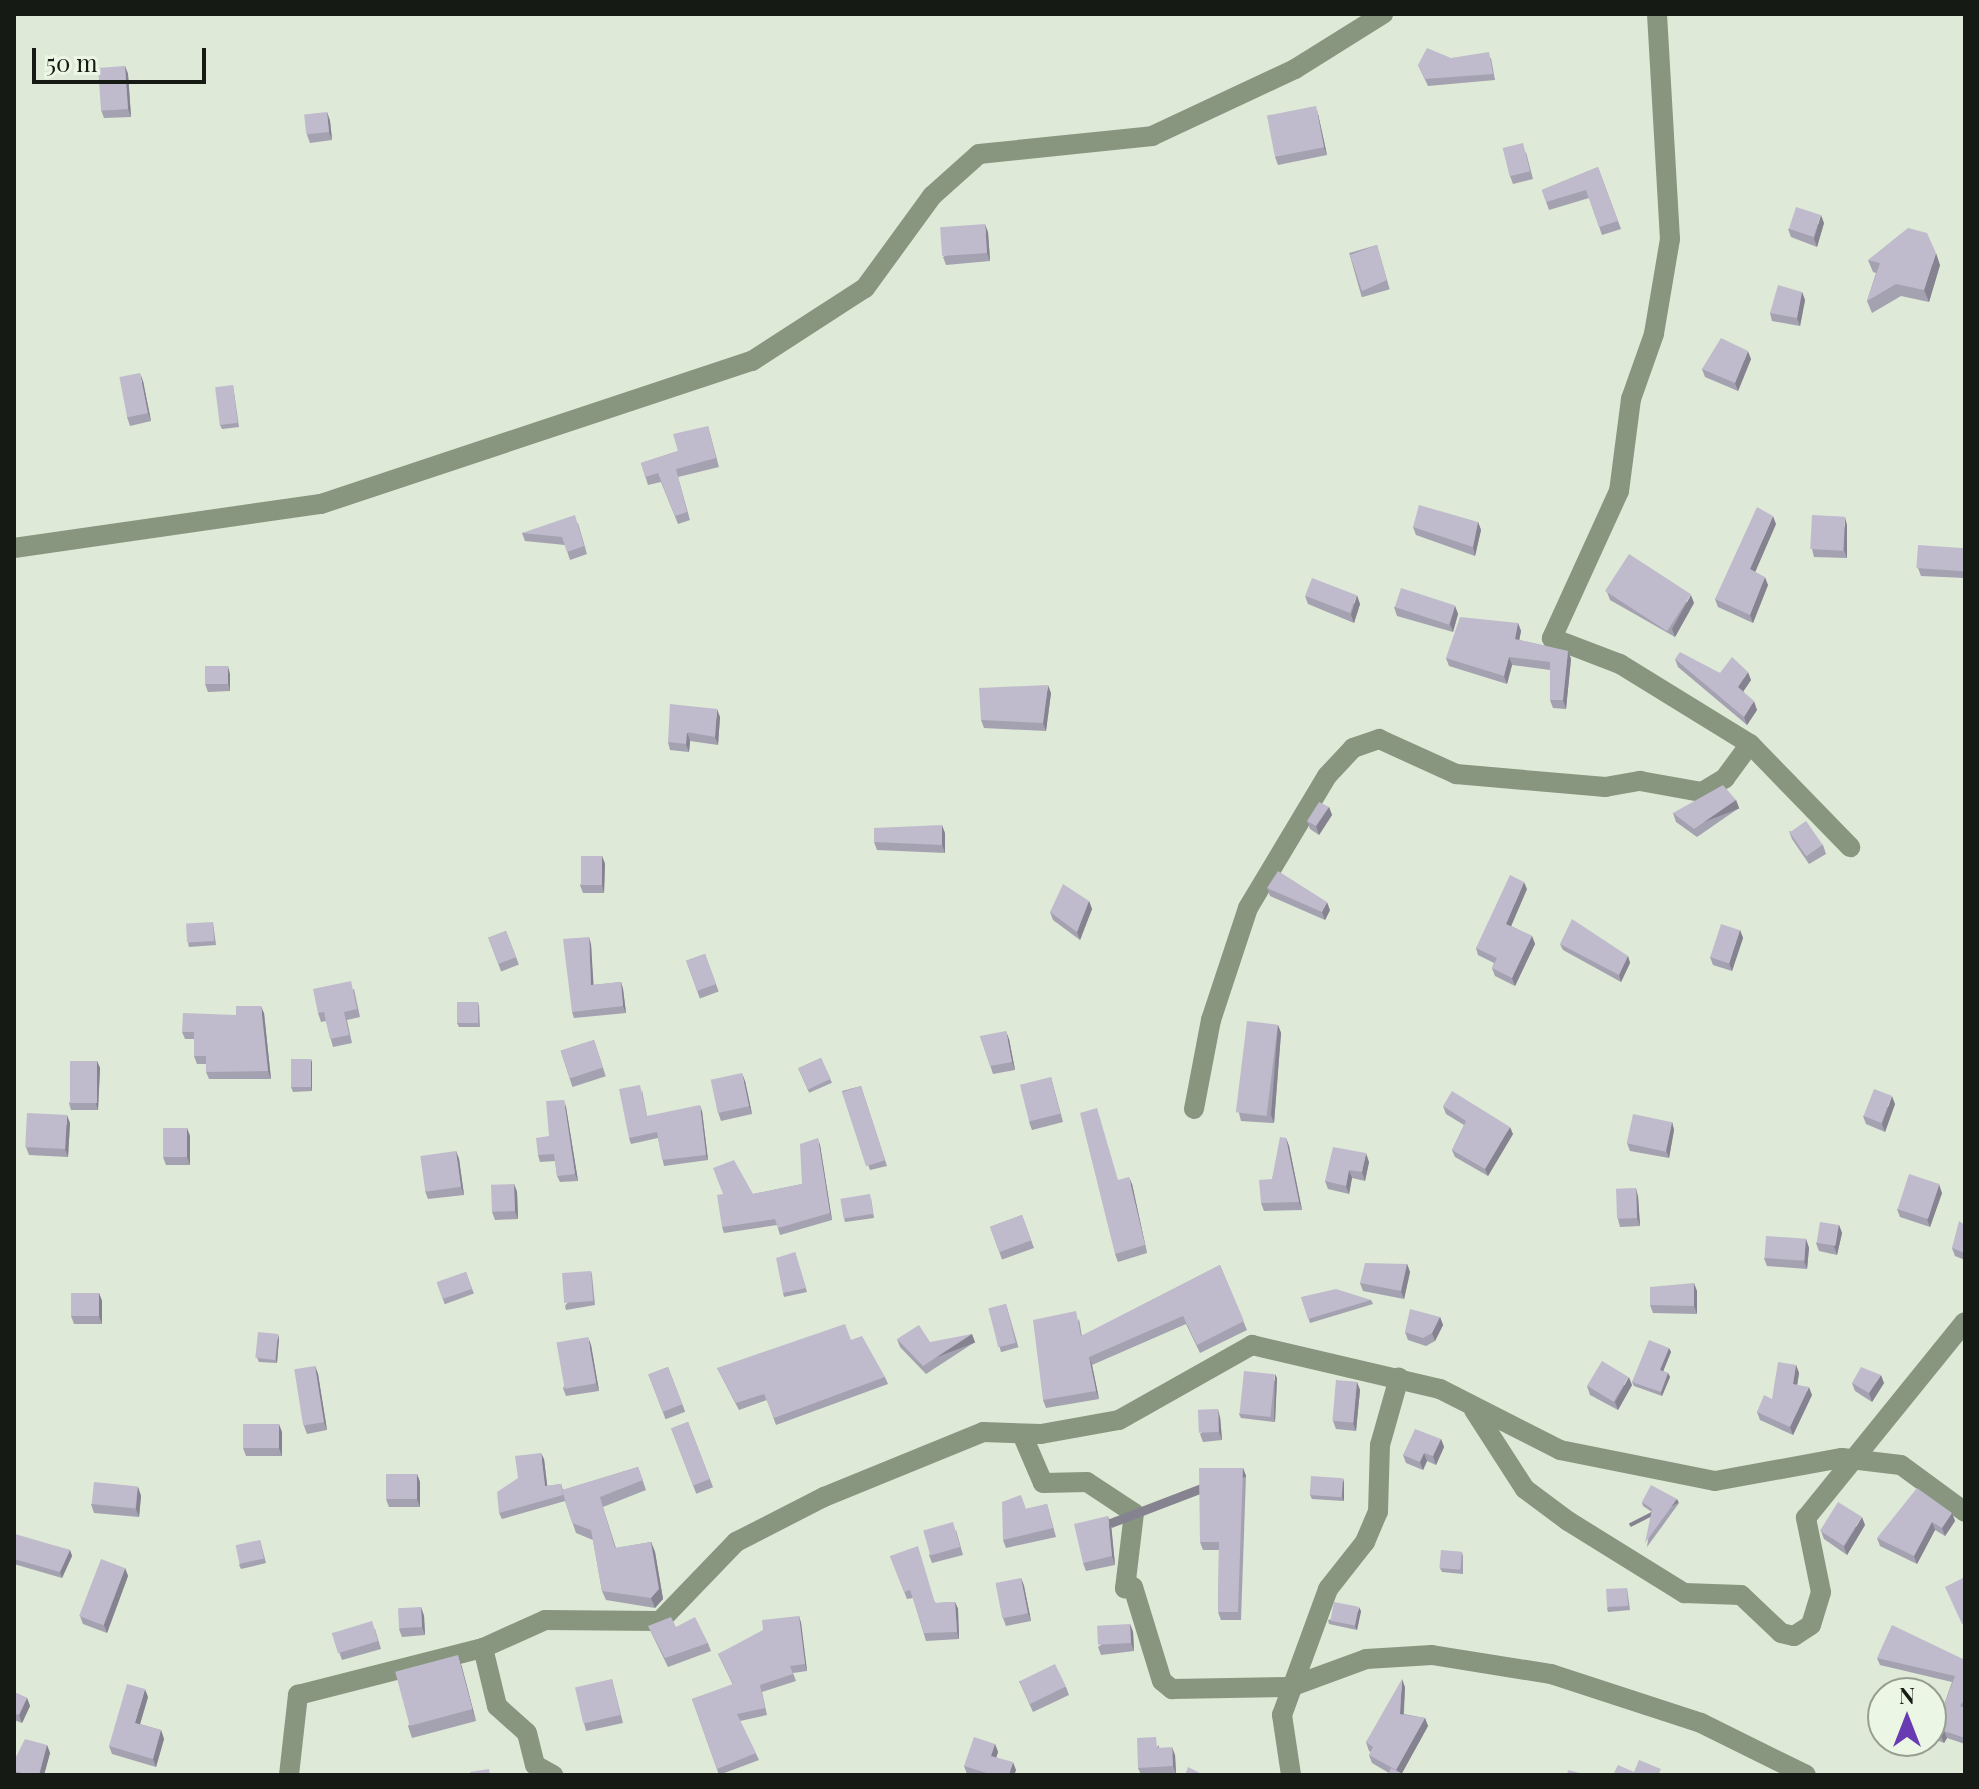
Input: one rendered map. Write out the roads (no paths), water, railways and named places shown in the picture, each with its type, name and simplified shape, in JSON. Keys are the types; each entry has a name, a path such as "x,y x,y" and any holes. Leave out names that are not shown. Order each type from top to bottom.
{"street":[{"path":"14,548 321,504 752,361 865,288 932,196 979,154 1152,136 1295,69 1383,14"},
{"path":"1657,14 1669,142 1670,239 1661,293 1631,399 1619,491 1552,638 1620,664 1750,744 1850,847"},
{"path":"1194,1109 1211,1020 1248,908 1327,776 1353,748 1379,739 1456,774 1605,787 1640,781 1702,792 1725,778 1750,744"},
{"path":"1470,1403 1525,1489 1568,1521 1684,1593 1741,1595 1787,1636 1811,1625 1821,1592 1806,1518 1856,1461 1965,1322"},
{"path":"289,1775 298,1695 483,1648 545,1620 660,1621 736,1542 969,1437 1022,1434 1119,1420 1252,1345 1399,1378 1470,1403 1560,1450 1715,1481 1856,1461 1901,1465 1965,1512"},
{"path":"1291,1775 1282,1737 1290,1687 1328,1589 1365,1542 1378,1512 1380,1445 1399,1378"},
{"path":"1022,1434 1043,1483 1087,1482 1134,1513 1125,1588 1133,1587 1162,1681 1181,1692 1290,1687 1366,1659 1432,1655 1551,1674 1701,1723 1806,1775"},
{"path":"483,1648 497,1706 527,1733 535,1765 553,1775"}]}
